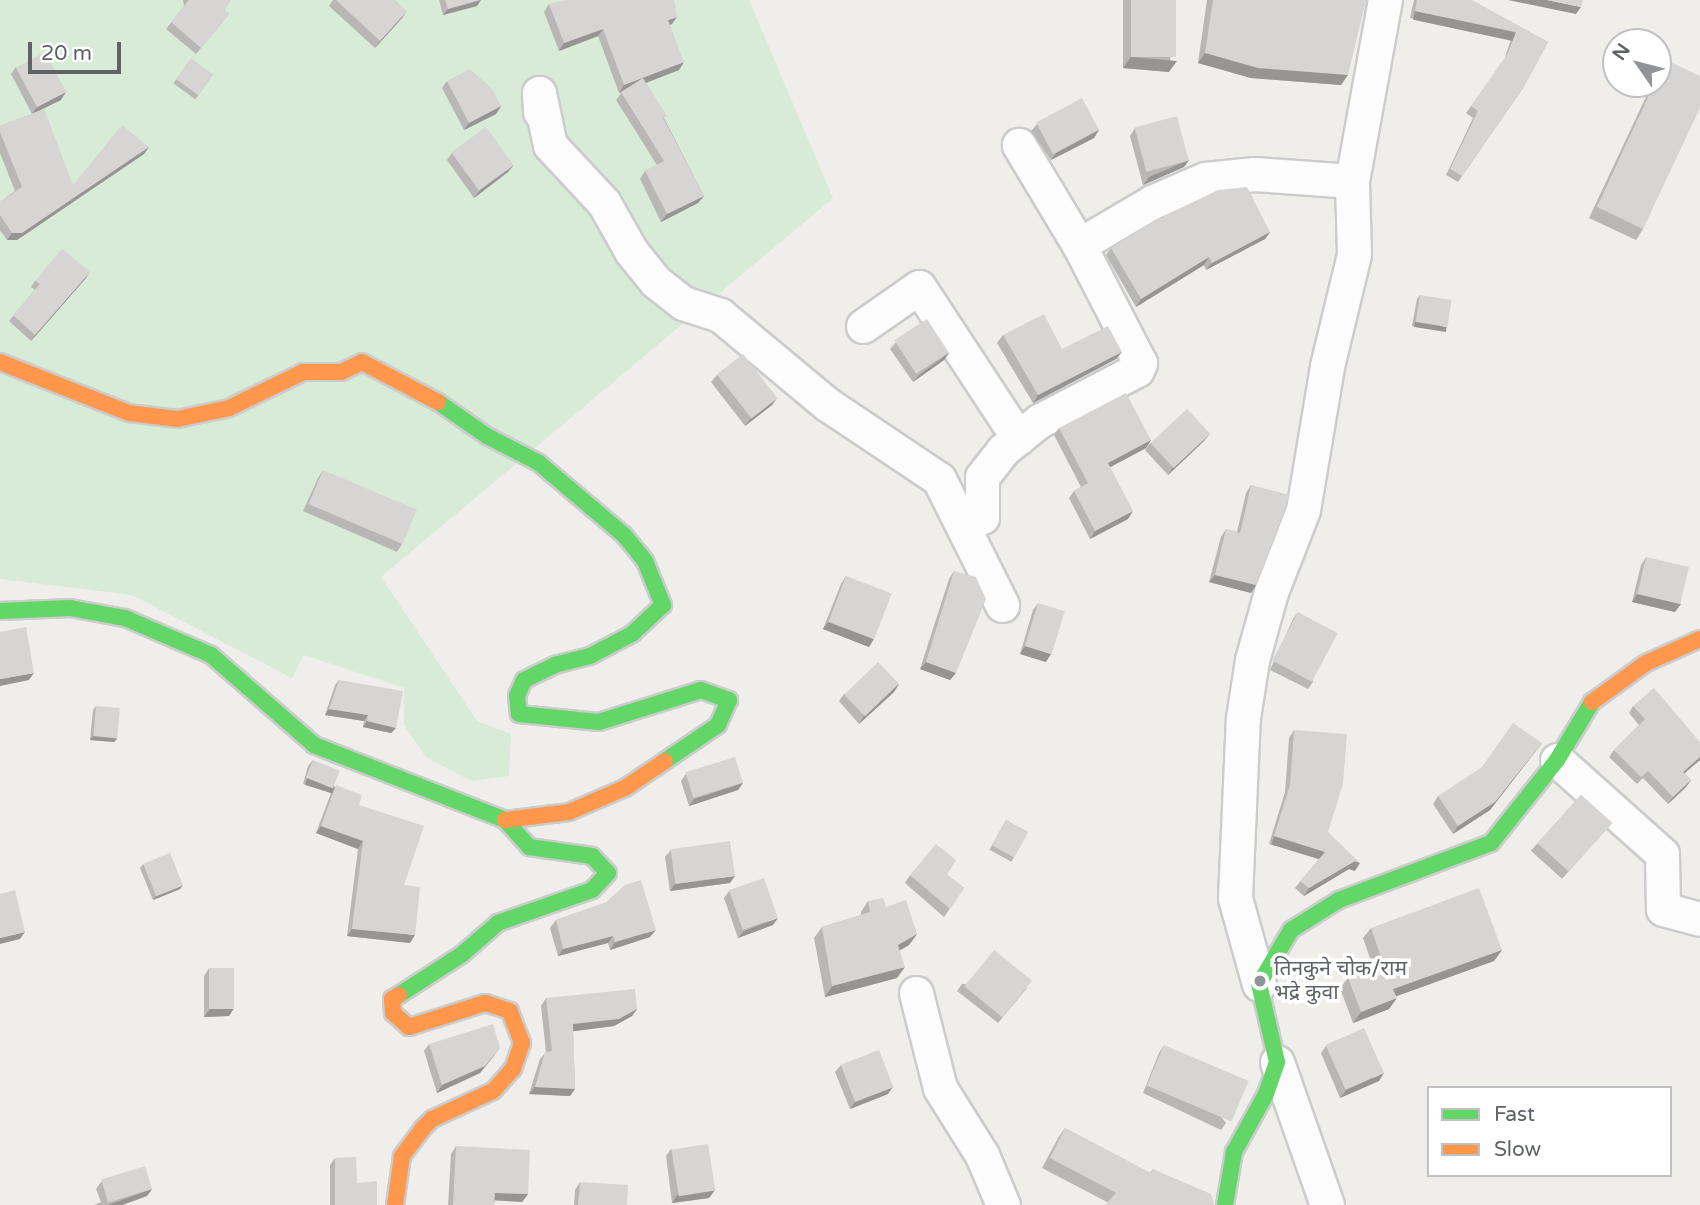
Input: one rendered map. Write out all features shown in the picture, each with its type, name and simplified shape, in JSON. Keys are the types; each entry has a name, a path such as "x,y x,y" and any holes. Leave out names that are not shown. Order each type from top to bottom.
{"street":[{"path":"1327,1205 1277,1062 1235,898 1243,718 1252,660 1268,603 1303,510 1327,366 1354,254 1352,181 1385,0"},
{"path":"540,112 539,93 550,145 580,182 604,203 631,251 655,281 683,303 720,315 827,404 918,461 939,479 964,523 1002,605"},
{"path":"964,523 982,517 982,477 1018,438 1039,422 1137,370 1140,363 1079,245 1019,145"},
{"path":"1079,245 1152,202 1205,179 1255,174 1352,181"},
{"path":"863,326 919,287 1018,438"},
{"path":"0,362 129,413 177,419 229,408 303,372 341,372 362,362 430,396 486,436 539,463 624,535 645,561 663,605 621,639 524,680 517,696 519,714 599,722 701,690 729,699 718,725 625,788 569,812 505,820"},
{"path":"0,611 70,608 125,618 211,655 314,744 505,820 529,847 592,856 608,873 592,890 498,923 461,954 392,999 393,1013 409,1027 485,1003 510,1011 522,1043 513,1069 494,1091 432,1119 422,1129 402,1157 395,1205"},
{"path":"1259,984 1291,930 1339,900 1491,843 1557,760 1596,696 1646,663 1700,639"},
{"path":"1557,760 1662,854 1663,909 1700,919"},
{"path":"916,993 940,1088 982,1155 1003,1205"},
{"path":"1225,1205 1234,1152 1266,1094 1277,1062"}],"green space":[{"path":"0,0 749,0 833,198 381,577 477,721 511,734 509,776 471,781 426,757 404,725 404,688 304,655 292,678 132,595 0,579"}],"building":[{"path":"189,0 231,0 224,10 229,14 201,48 171,22"},
{"path":"336,0 395,0 407,11 380,41"},
{"path":"445,0 480,0 448,9"},
{"path":"566,0 674,0 677,17 668,20 684,62 624,85 603,29 564,43 549,4"},
{"path":"1131,0 1176,0 1176,57 1131,57"},
{"path":"1213,0 1366,0 1348,75 1258,68 1205,53"},
{"path":"1417,0 1471,0 1548,42 1523,88 1462,176 1450,169 1478,111 1471,106 1508,53 1516,32 1415,11"},
{"path":"1547,0 1583,0 1581,7"},
{"path":"45,52 66,92 37,107 16,67"},
{"path":"191,59 213,75 198,95 176,79"},
{"path":"1672,63 1700,76 1700,108 1643,229 1597,207 1648,98 1672,98"},
{"path":"470,69 493,90 501,106 469,123 447,81"},
{"path":"643,78 667,116 663,118 704,196 667,214 645,171 664,161 621,92"},
{"path":"1082,98 1099,130 1053,154 1036,122"},
{"path":"44,109 73,185 122,125 149,147 22,233 12,233 0,215 0,202 22,187 0,126"},
{"path":"1177,116 1189,160 1146,172 1134,127"},
{"path":"486,127 514,165 479,190 451,152"},
{"path":"1247,187 1270,232 1212,263 1209,257 1141,299 1111,248 1160,218 1218,190"},
{"path":"62,249 90,272 35,335 13,315 40,284 35,281"},
{"path":"1420,295 1452,300 1447,327 1416,322"},
{"path":"1044,314 1062,349 1108,326 1122,352 1038,395 1003,335"},
{"path":"927,319 949,353 916,374 894,340"},
{"path":"743,354 777,398 751,418 717,374"},
{"path":"1126,393 1151,440 1108,463 1133,511 1095,531 1074,491 1088,483 1059,428"},
{"path":"1187,409 1210,434 1174,468 1150,443"},
{"path":"323,470 417,510 402,544 309,504"},
{"path":"1251,485 1290,495 1256,585 1215,575 1226,529 1240,533"},
{"path":"1646,557 1689,567 1680,604 1637,594"},
{"path":"954,571 976,577 986,599 956,673 926,662"},
{"path":"846,576 892,594 874,639 828,622"},
{"path":"1038,603 1065,611 1052,654 1025,646"},
{"path":"1298,612 1338,633 1312,682 1272,661"},
{"path":"26,627 34,673 0,679 0,632"},
{"path":"878,662 899,684 865,716 844,695"},
{"path":"339,680 403,691 396,728 367,721 368,715 329,709"},
{"path":"1654,688 1700,742 1700,757 1683,772 1691,780 1673,797 1648,771 1641,777 1614,750 1645,719 1633,706"},
{"path":"96,706 120,708 117,738 93,736"},
{"path":"1513,723 1542,743 1495,802 1458,826 1438,796 1482,767"},
{"path":"1294,730 1347,734 1343,784 1328,832 1360,863 1355,861 1309,888 1300,881 1325,852 1274,836 1290,785"},
{"path":"735,757 743,783 693,798 685,772"},
{"path":"313,760 340,771 333,788 306,778"},
{"path":"336,785 362,795 359,805 424,826 404,885 420,887 415,935 352,929 363,841 321,826"},
{"path":"1581,795 1612,823 1569,871 1538,843"},
{"path":"1006,820 1028,832 1014,857 992,845"},
{"path":"730,841 735,876 675,884 671,849"},
{"path":"936,844 956,860 947,875 964,888 950,909 910,875"},
{"path":"170,853 183,885 156,896 143,864"},
{"path":"764,878 778,918 743,930 729,890"},
{"path":"641,880 656,930 615,942 613,936 563,949 556,920 605,903 625,885"},
{"path":"1479,888 1502,950 1393,989 1397,998 1361,1012 1348,978 1383,963 1371,928"},
{"path":"15,890 25,932 0,938 0,894"},
{"path":"883,898 886,907 906,900 917,934 898,945 905,967 832,986 822,927 870,912 868,901"},
{"path":"994,950 1032,981 1003,1017 964,987"},
{"path":"209,968 234,968 234,1009 209,1009"},
{"path":"635,989 637,1009 619,1019 573,1024 575,1089 535,1087 545,1052 552,1051 546,998"},
{"path":"493,1024 500,1048 485,1066 442,1085 429,1044"},
{"path":"1364,1028 1384,1073 1346,1090 1326,1045"},
{"path":"1164,1045 1249,1081 1231,1121 1147,1086"},
{"path":"879,1050 893,1087 855,1102 841,1065"},
{"path":"1065,1128 1151,1173 1153,1169 1211,1194 1214,1205 1105,1205 1116,1193 1050,1158"},
{"path":"708,1144 715,1190 679,1196 671,1150"},
{"path":"456,1146 530,1150 528,1194 495,1193 494,1205 453,1205"},
{"path":"356,1157 357,1183 377,1181 377,1205 335,1205 335,1158"},
{"path":"145,1166 152,1189 108,1202 101,1179"},
{"path":"580,1182 628,1185 627,1205 578,1205"}],"traffic: fast":[{"path":"438,402 487,436 539,463 624,535 645,561 663,605 632,634 590,656 555,665 524,680 517,696 519,714 599,722 701,690 729,700 718,725 665,761"},
{"path":"0,611 70,608 125,618 211,655 314,745 505,820 529,847 592,856 608,873 592,890 498,923 461,955 399,995"},
{"path":"1225,1205 1234,1152 1266,1094 1277,1062 1259,984 1291,930 1339,900 1491,843 1557,760 1592,702"}],"traffic: slow":[{"path":"0,362 129,413 177,419 229,408 303,372 341,372 362,362 438,402"},
{"path":"1592,702 1646,663 1700,639"},
{"path":"505,820 569,812 625,788 665,761"},
{"path":"395,1205 402,1156 422,1129 432,1119 493,1091 513,1069 522,1043 510,1011 485,1003 409,1027 393,1013 392,999 399,995"}],"place":[{"name":"तिनकुने चोक/राम भद्रे कुवा","path":"1260,981"}]}
